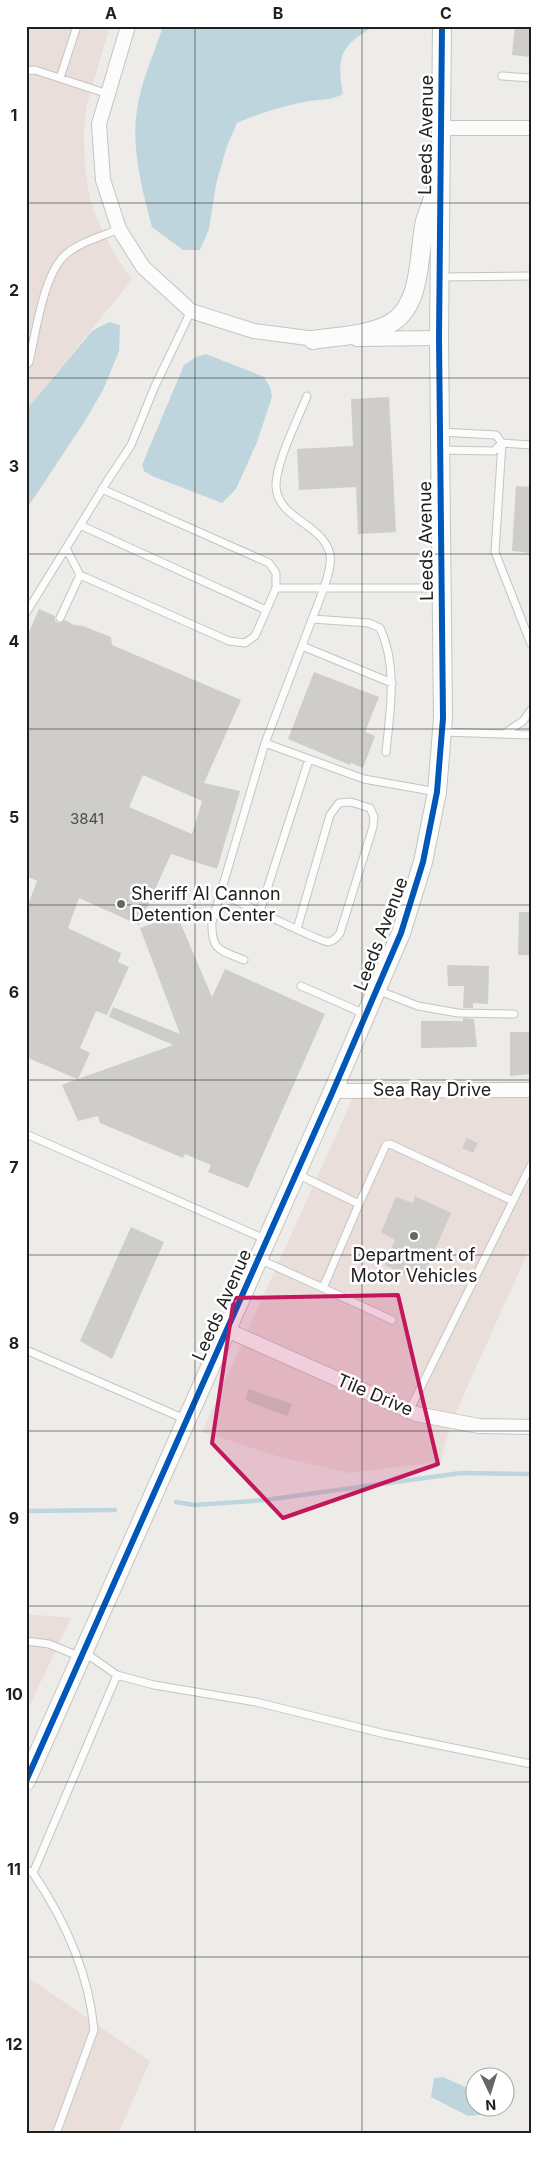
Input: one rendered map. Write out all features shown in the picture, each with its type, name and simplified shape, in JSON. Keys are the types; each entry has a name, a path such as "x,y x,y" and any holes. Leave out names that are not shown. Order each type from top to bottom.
{"street":[{"path":"128,26 99,124 103,180 120,229 144,267 190,311 254,331 313,340 438,338"},
{"name":"Leeds Avenue","path":"26,1781 377,990 401,933 424,862 437,792 442,732 438,338 442,26"},
{"path":"440,128 531,128"},
{"path":"313,340 369,331 391,323 404,311 415,289 425,222 440,175"},
{"name":"Sea Ray Drive","path":"333,1091 531,1090"},
{"name":"Tile Drive","path":"227,1330 416,1414 479,1426 531,1427"}],"lane":[{"path":"60,78 77,26"},
{"path":"26,71 35,70 108,94"},
{"path":"502,76 531,78"},
{"path":"26,365 29,362 48,282 64,256 89,241 120,229"},
{"path":"439,278 531,276"},
{"path":"26,613 102,488 131,445 155,386 190,311"},
{"path":"244,960 219,949 211,938 212,922 265,743 324,588 330,567 330,555 324,541 282,505 276,489 277,475 306,396"},
{"path":"440,432 496,435 502,443 495,552 531,644"},
{"path":"502,443 531,445"},
{"path":"440,450 494,452 502,443"},
{"path":"66,548 80,575 229,641 245,643 255,636 276,588 276,573 269,563 102,488"},
{"path":"80,525 266,610"},
{"path":"60,618 80,575"},
{"path":"276,588 441,588"},
{"path":"312,619 369,623 380,628 386,641 392,683 386,752"},
{"path":"302,646 392,683"},
{"path":"505,733 523,721 531,710"},
{"path":"442,732 505,733 531,736"},
{"path":"265,743 364,780 437,792"},
{"path":"260,912 309,759"},
{"path":"220,893 260,912 297,929 326,942 335,940 340,933 373,827 374,817 370,808 351,802 339,804 330,815 297,929"},
{"path":"301,986 366,1015"},
{"path":"377,990 418,1006 458,1013 514,1014"},
{"path":"26,1134 267,1240"},
{"path":"323,1288 386,1145 390,1144 513,1201"},
{"path":"409,1411 531,1165"},
{"path":"296,1174 359,1204"},
{"path":"258,1259 392,1320"},
{"path":"26,1350 187,1420"},
{"path":"26,1640 49,1644 82,1655 117,1674 154,1685 256,1702 395,1736 531,1764"},
{"path":"56,2134 94,2030 93,2015 83,1977 61,1918 30,1871 117,1674"}],"highlighted area":[{"path":"398,1295 438,1464 283,1518 212,1443 234,1298"}],"shaded area":[{"path":"26,26 110,26 86,108 84,134 85,168 90,199 97,219 114,253 132,280 26,410"},
{"path":"531,1090 531,1245 452,1421 440,1462 349,1473 280,1457 202,1432 356,1091","holes":["262,1345 449,1419 416,1414"]},
{"path":"26,1614 71,1618 26,1713"},
{"path":"26,1976 150,2061 118,2134 26,2134"}],"water":[{"path":"163,26 375,26 355,39 344,53 340,70 343,94 330,99 309,101 281,108 237,123 227,146 216,184 209,229 200,250 183,250 152,227 138,169 135,139 137,110 145,78"},
{"path":"109,322 120,325 119,351 103,390 85,421 26,510 26,410 92,331"},
{"path":"206,354 264,377 270,387 272,397 257,442 236,489 222,503 152,476 144,471 142,465 184,365 196,357"},
{"path":"443,2077 464,2086 464,2114 431,2097 434,2078"}],"building":[{"path":"515,26 531,26 531,57 512,55"},
{"path":"389,397 396,532 358,534 356,487 299,490 297,449 353,446 351,399"},
{"path":"516,486 531,487 531,553 512,551"},
{"name":"Sheriff Al Cannon Detention Center","path":"39,609 55,616 55,621 58,623 65,620 74,625 83,626 111,637 112,645 241,700 204,783 240,791 217,869 171,854 139,925 79,898 68,928 121,953 118,962 129,967 107,1015 96,1011 80,1048 90,1053 78,1079 173,1045 109,1017 113,1007 180,1034 140,928 177,915 212,997 225,969 325,1014 248,1188 208,1172 211,1165 185,1154 183,1158 100,1123 98,1116 78,1121 62,1085 77,1079 26,1057 26,910 37,881 26,876 26,639","holes":["143,775 202,801 192,834 129,807"]},
{"path":"314,672 379,697 365,732 375,736 363,768 351,763 350,765 288,739"},
{"path":"519,912 531,912 531,955 518,955"},
{"path":"447,965 489,966 488,1004 473,1003 473,1008 463,1008 464,986 448,986"},
{"path":"463,1018 474,1019 477,1047 421,1048 421,1021 463,1021"},
{"path":"510,1032 531,1032 531,1074 510,1076"},
{"path":"467,1138 478,1143 473,1153 462,1148"},
{"name":"Department of Motor Vehicles","path":"415,1196 451,1213 421,1282 385,1265 395,1240 381,1232 396,1197 413,1203"},
{"path":"131,1227 164,1242 112,1359 80,1341"},
{"path":"249,1389 292,1404 287,1416 245,1400"}],"waterway":[{"path":"176,1502 194,1505 265,1500 461,1473 531,1474"},
{"path":"26,1511 115,1510"}],"cycle path":[{"path":"26,1781 333,1091 401,933 423,862 437,792 443,718 439,338 442,26"}],"place":[{"name":"Sheriff Al Cannon Detention Center","path":"121,904"},
{"name":"Department of Motor Vehicles","path":"414,1236"}]}
